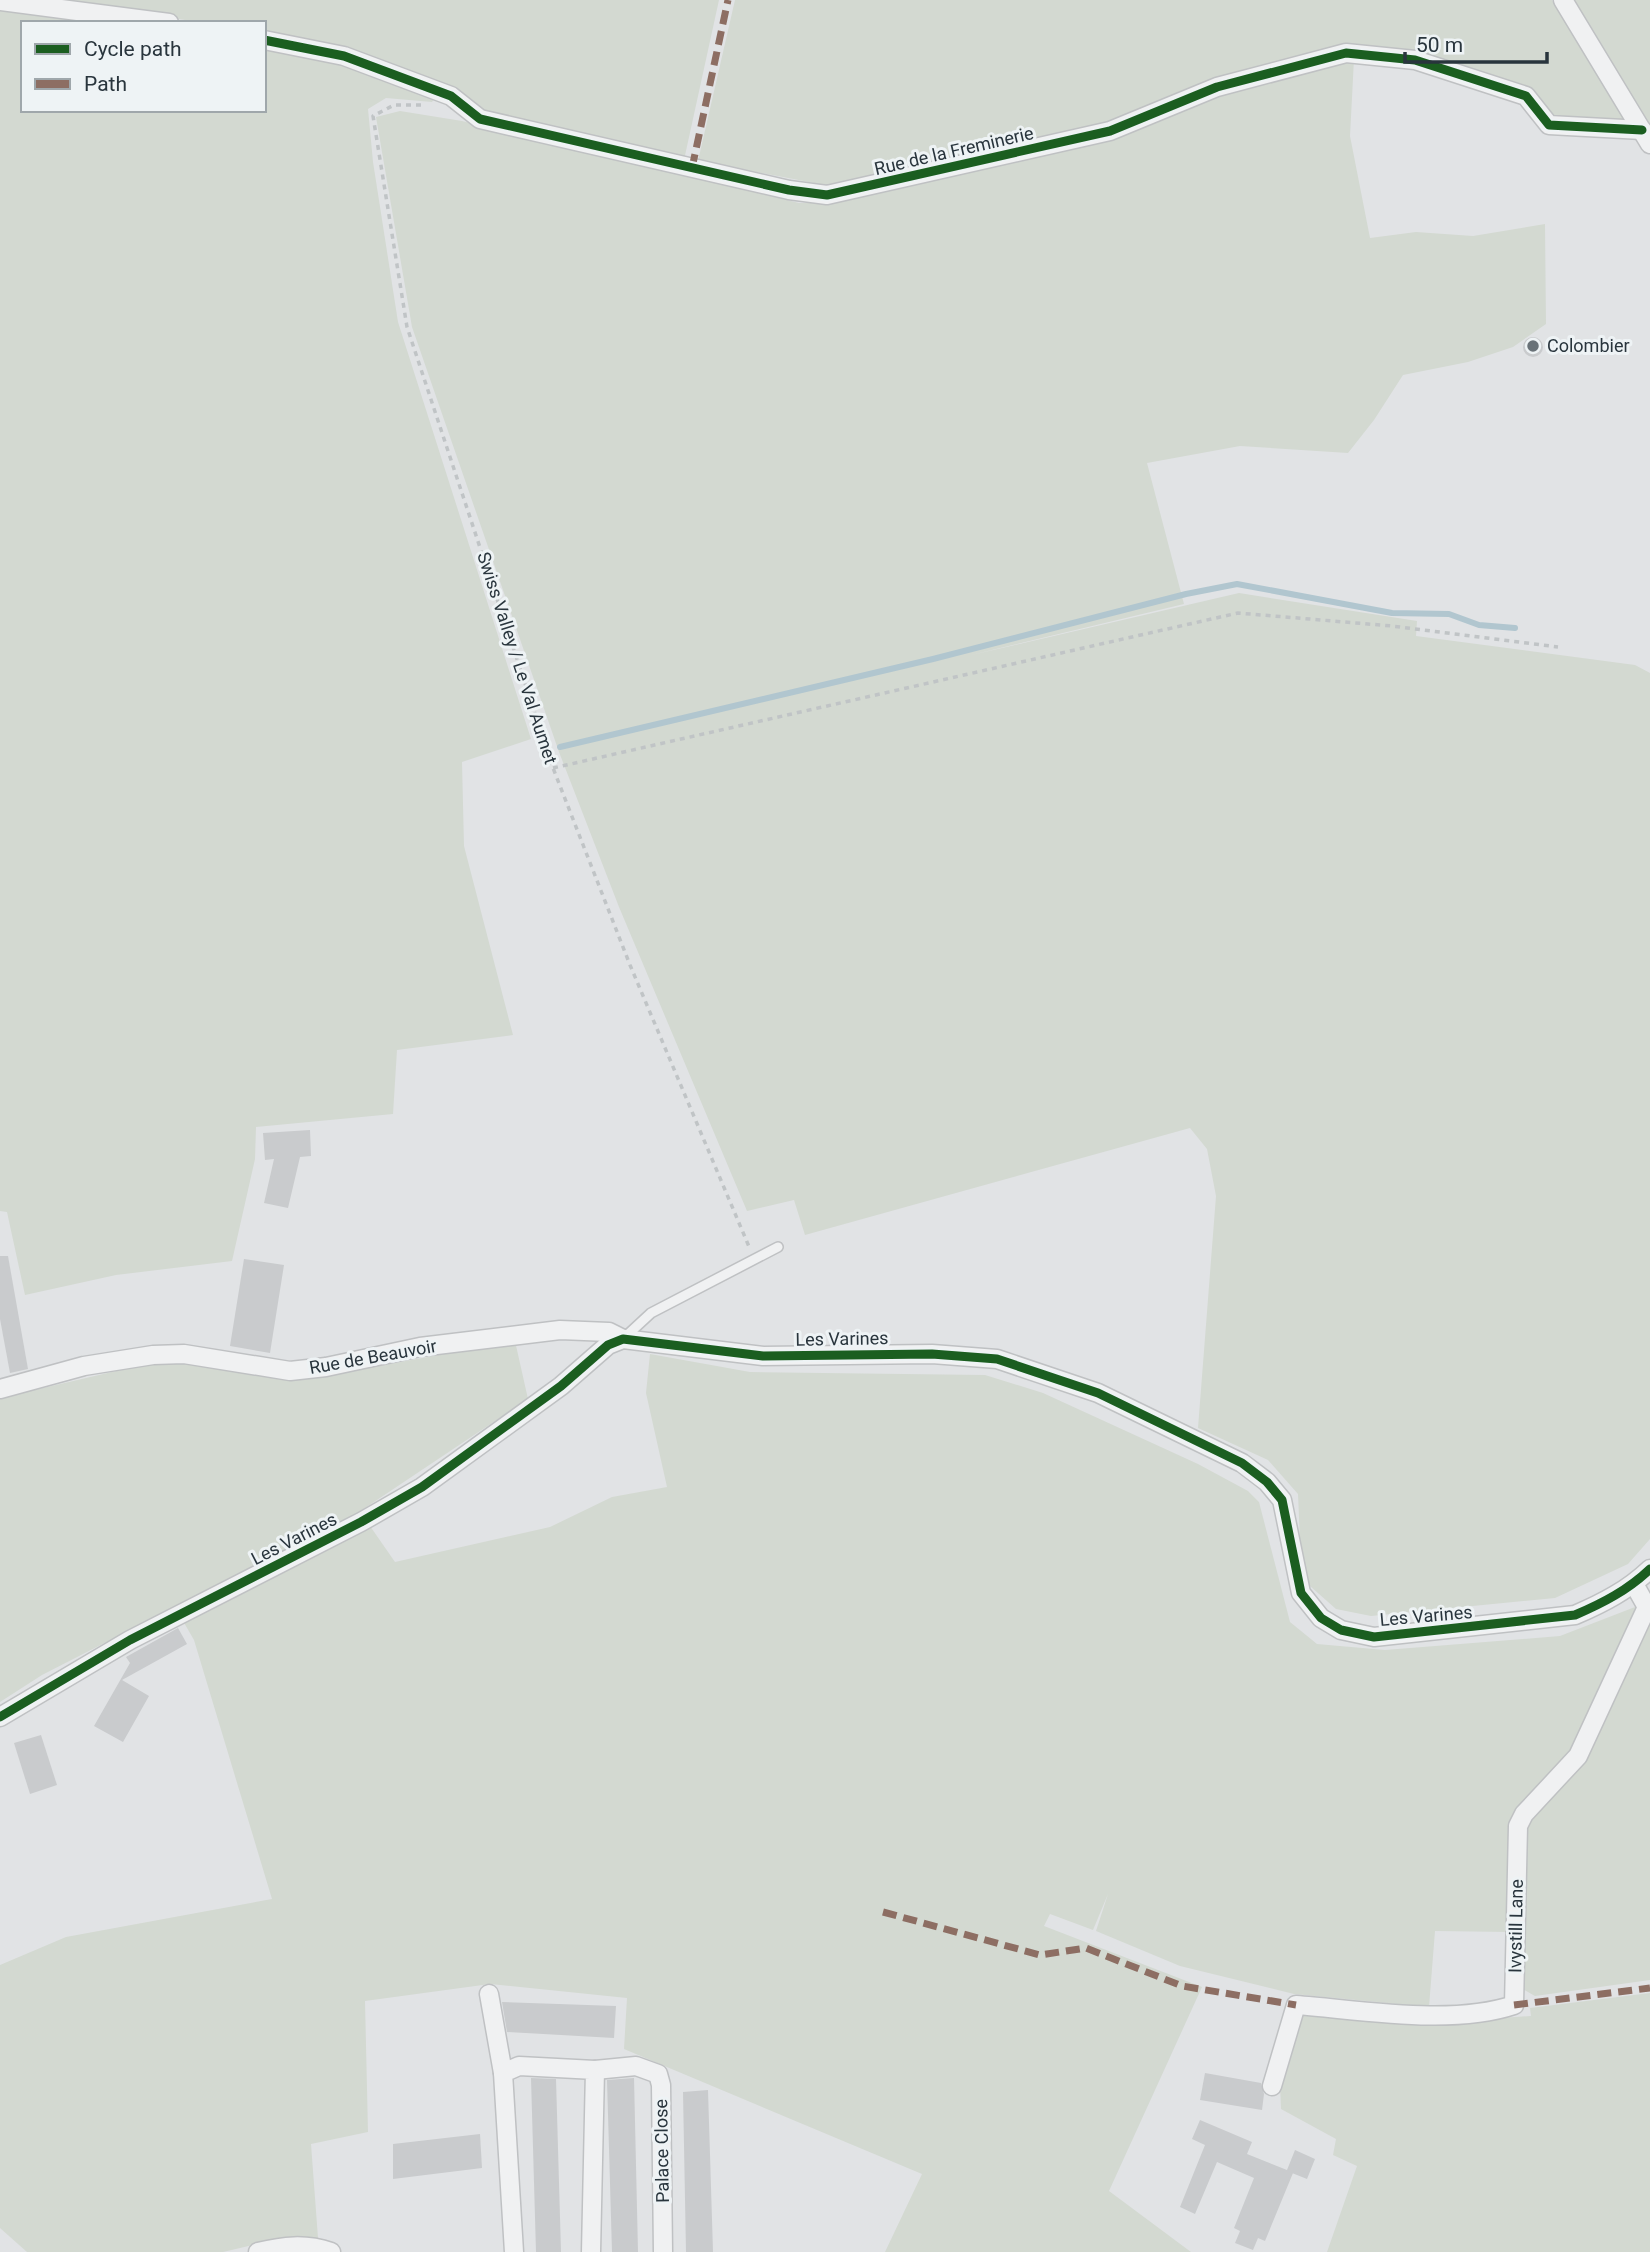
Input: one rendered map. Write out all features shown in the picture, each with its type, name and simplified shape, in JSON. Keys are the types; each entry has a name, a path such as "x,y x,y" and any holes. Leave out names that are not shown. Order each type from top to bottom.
{"street":[{"path":"1563,0 1646,137"},
{"path":"0,1 154,21"},
{"name":"Rue de la Freminerie","path":"266,40 345,56 451,96 480,118 789,190 827,195 1110,131 1217,87 1346,53 1415,60 1527,96 1549,125 1646,137"},
{"name":"Rue de Beauvoir","path":"0,1389 84,1366 153,1355 184,1353 290,1371 326,1367 420,1347 536,1333 609,1332 623,1339"},
{"name":"Les Varines","path":"0,1717 130,1640 361,1522 422,1487 561,1386 608,1345 623,1339 763,1356 932,1354 997,1359 1098,1393 1242,1463 1267,1482 1282,1500 1301,1593 1321,1618 1341,1630 1374,1637 1575,1615 1605,1602 1634,1584 1650,1569"},
{"name":"Ivystill Lane","path":"1272,2086 1296,2005 1426,2014 1495,2012 1514,2006 1518,1826 1524,1814 1578,1756 1647,1607 1634,1584"},
{"path":"489,1994 503,2073 514,2252"},
{"name":"Palace Close","path":"503,2073 519,2066 595,2070 636,2066 658,2074 661,2085 663,2252"},
{"path":"591,2252 595,2070"},
{"path":"258,2252 287,2245 317,2247 331,2252"}],"lane":[{"path":"623,1339 651,1313 778,1247"}],"path":[{"path":"553,768 1238,612 1392,626 1558,647"}],"shaded area":[{"path":"53,0 719,0 684,160 481,109 266,35 266,21 192,21"},
{"path":"735,0 1552,0 1628,126 1559,122 1532,92 1343,48 1115,121 830,186 698,161"},
{"path":"1574,0 1650,0 1650,125"},
{"path":"0,7 116,21 21,21 21,112 266,112 266,45 366,67 436,96 432,102 386,98 368,109 373,162 398,322 531,739 462,762 464,846 513,1035 397,1050 393,1114 256,1127 255,1159 232,1261 116,1275 25,1295 7,1212 0,1211"},
{"path":"1354,59 1350,136 1370,238 1416,232 1473,236 1545,224 1546,324 1513,347 1468,362 1403,375 1374,420 1348,453 1240,446 1147,463 1184,604 967,656 1239,593 1417,621 1416,636 1635,665 1650,673 1650,1539 1628,1564 1555,1598 1371,1616 1336,1609 1310,1586 1301,1563 1298,1494 1268,1460 1198,1428 1216,1196 1207,1149 1190,1128 805,1235 794,1200 747,1211 619,907 559,752 412,327 376,117 400,111 462,121 799,203 828,203 1215,92"},
{"path":"515,1341 528,1399 356,1514 42,1675 0,1702 0,1398 155,1362 204,1362 274,1377 323,1376"},
{"path":"650,1354 750,1372 985,1375 1043,1393 1198,1464 1248,1491 1259,1502 1290,1622 1317,1644 1385,1650 1560,1636 1635,1607 1633,1621 1572,1754 1511,1819 1509,1932 1435,1931 1429,2007 1294,1994 1180,1966 1096,1931 1108,1894 1093,1930 1050,1914 1044,1926 1202,1987 1109,2191 1191,2252 885,2252 922,2174 624,2049 627,1998 490,1984 365,2001 368,2132 311,2144 318,2238 282,2238 223,2252 27,2252 0,2228 0,1965 66,1937 272,1899 194,1640 183,1621 370,1526 395,1562 550,1527 612,1497 667,1487 646,1393"},
{"path":"1650,1613 1650,1980 1535,1996 1521,1988 1526,1826 1582,1765"},
{"path":"1650,1993 1650,2252 1327,2252 1357,2166 1333,2155 1336,2139 1281,2109 1280,2084 1302,2016 1311,2012 1469,2020 1531,2016 1530,2008"}],"building":[{"name":"Colombier","path":"1533,337 1540,340 1543,347 1540,354 1533,357 1526,354 1523,347 1526,340"},
{"path":"310,1130 311,1156 300,1157 288,1208 264,1203 274,1159 265,1160 263,1133"},
{"path":"0,1256 8,1256 28,1369 10,1373 0,1319"},
{"path":"244,1259 284,1265 270,1353 230,1346"},
{"path":"178,1628 187,1644 122,1680 149,1696 123,1742 94,1726 130,1663 126,1657"},
{"path":"41,1735 57,1785 30,1794 14,1743"},
{"path":"502,2002 616,2006 614,2038 507,2032"},
{"path":"1205,2073 1261,2083 1264,2094 1262,2110 1200,2100"},
{"path":"531,2078 556,2079 561,2252 536,2252"},
{"path":"634,2078 638,2252 612,2252 607,2080"},
{"path":"708,2090 713,2252 686,2252 683,2092"},
{"path":"1200,2120 1252,2142 1247,2154 1287,2170 1295,2150 1315,2159 1307,2179 1293,2173 1265,2241 1258,2238 1253,2250 1235,2243 1240,2231 1234,2228 1254,2178 1217,2162 1195,2214 1180,2207 1205,2145 1192,2139"},
{"path":"480,2134 482,2168 393,2179 393,2144"}],"waterway":[{"path":"560,747 933,659 1186,594 1237,584 1392,613 1449,614 1479,625 1515,628"}],"marked path":[{"path":"692,168 728,0"},
{"path":"883,1912 1040,1955 1086,1948 1182,1986 1296,2005"},
{"path":"1514,2005 1650,1988"}],"cycle path":[{"path":"266,40 344,56 451,96 480,119 789,190 827,195 1110,131 1217,87 1346,53 1415,60 1526,96 1549,125 1642,130"},
{"path":"0,1717 130,1640 361,1522 422,1487 561,1386 608,1345 623,1339 763,1356 932,1354 997,1359 1098,1393 1242,1463 1267,1482 1282,1500 1301,1593 1321,1618 1341,1630 1374,1637 1575,1615 1615,1595 1650,1569"}],"place":[{"name":"Colombier","path":"1533,346"}]}
